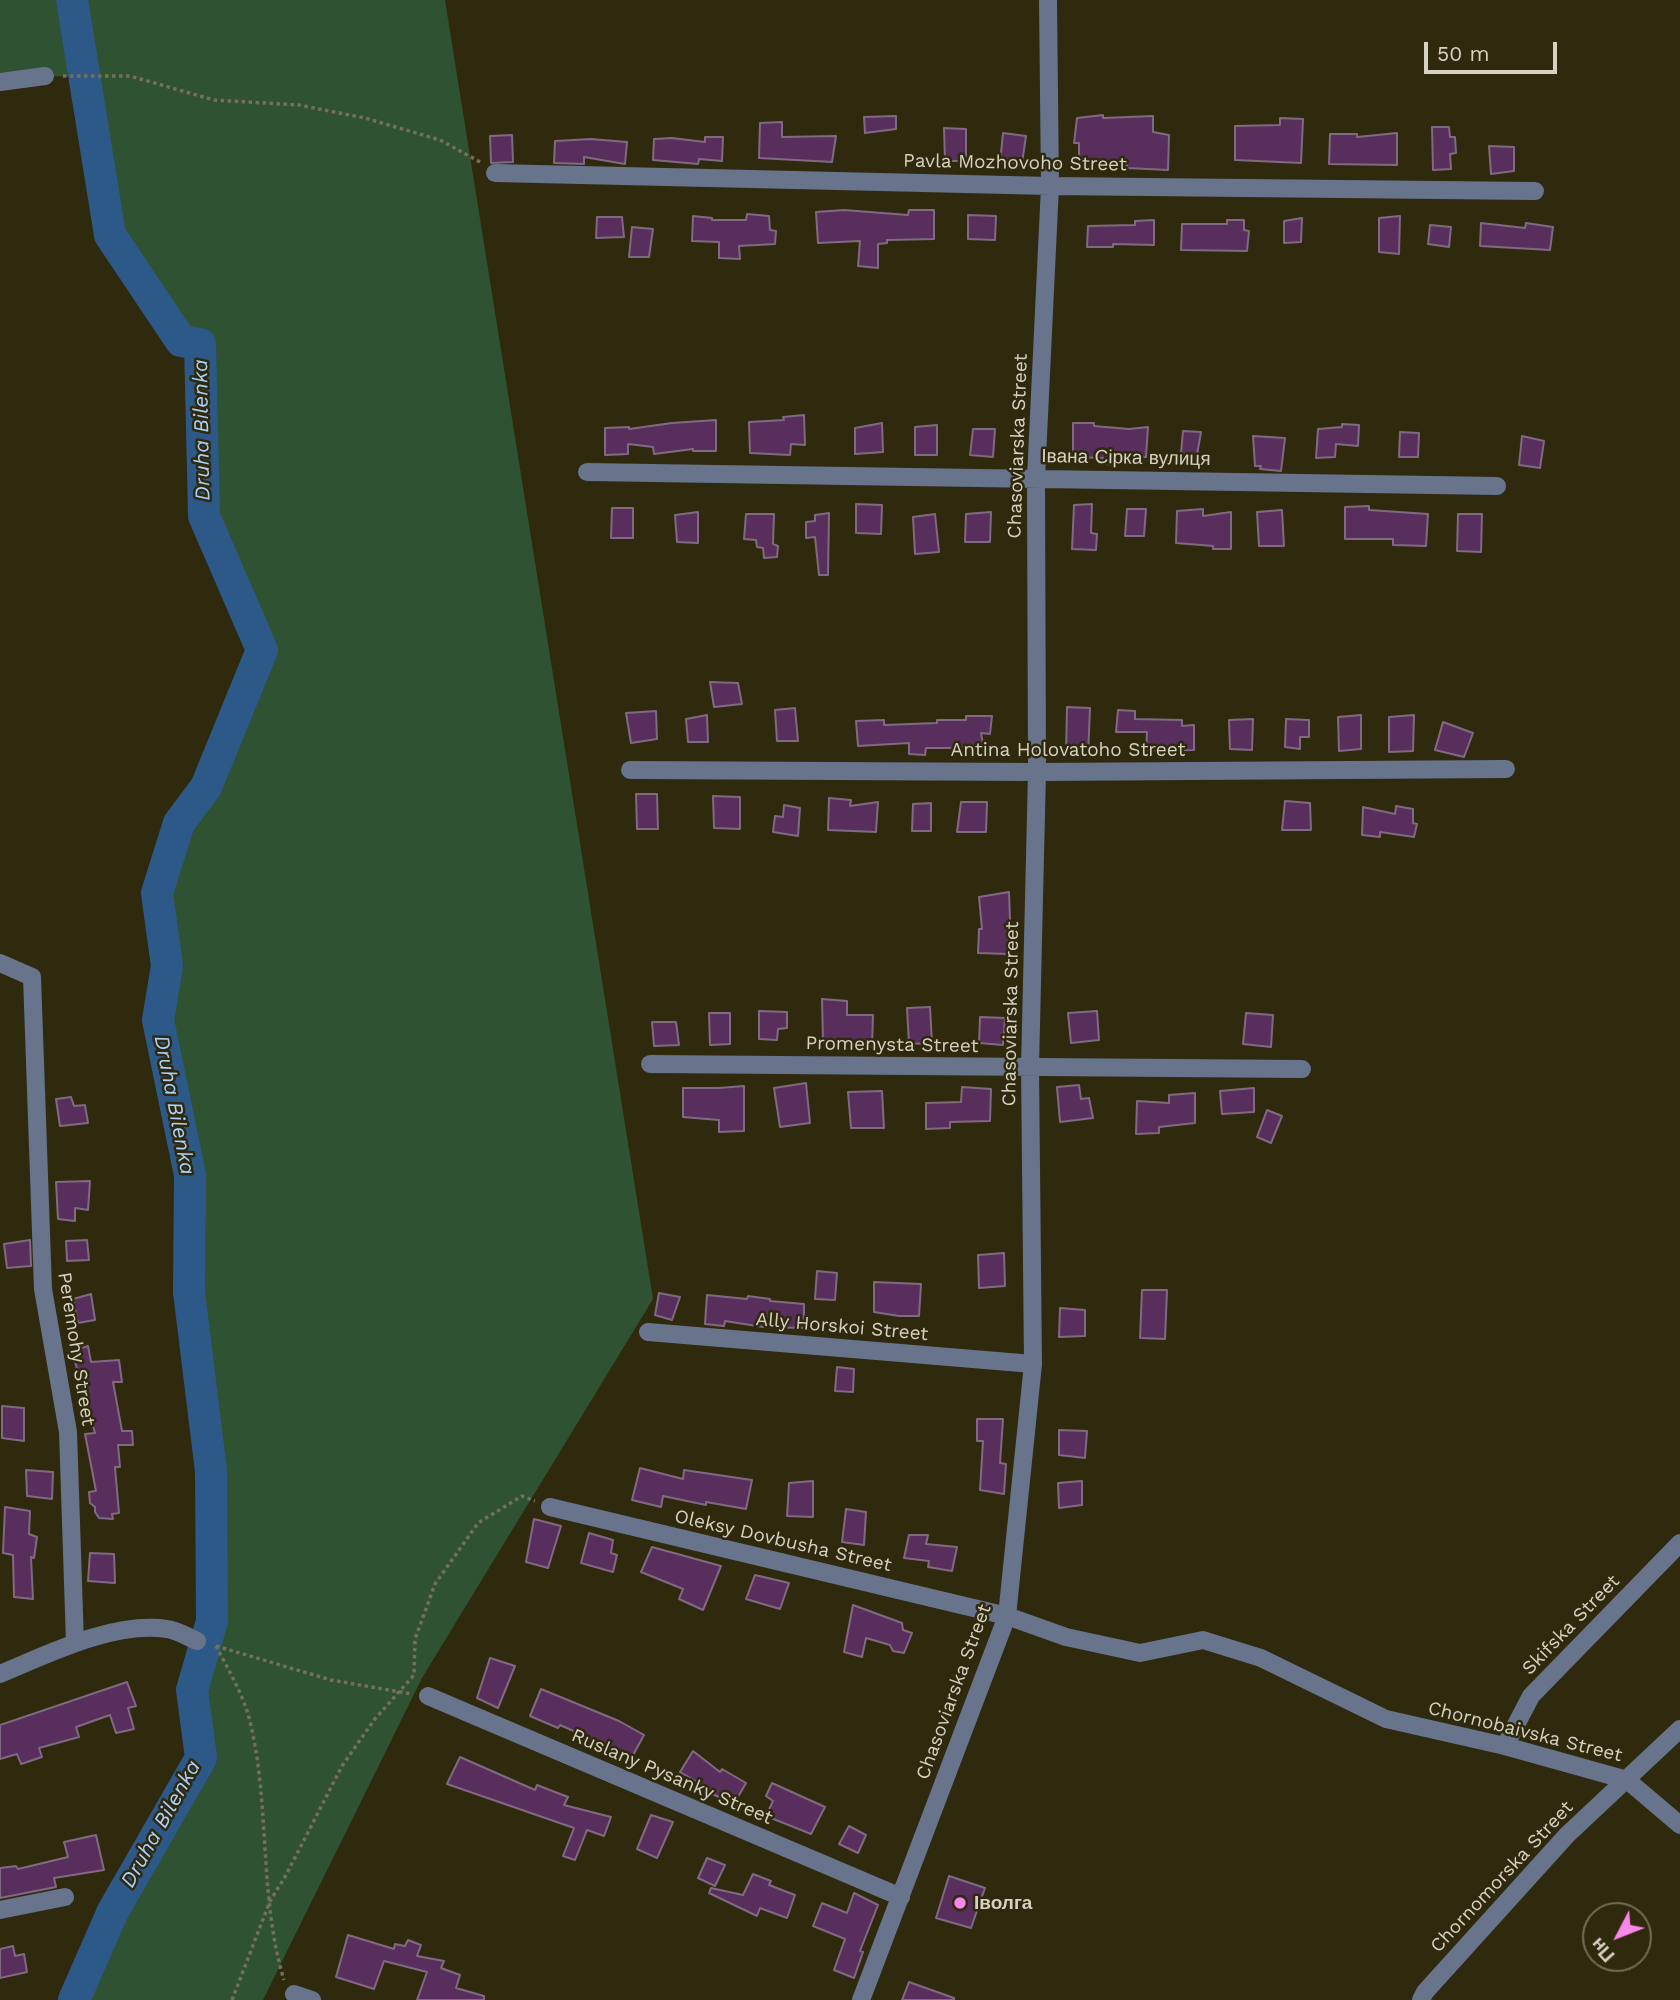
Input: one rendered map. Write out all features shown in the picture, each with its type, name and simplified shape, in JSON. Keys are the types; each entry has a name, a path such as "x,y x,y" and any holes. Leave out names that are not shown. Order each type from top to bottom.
{"street":[{"name":"Chasoviarska Street","path":"861,2000 1007,1616 1033,1364 1030,1068 1037,772 1036,478 1050,186 1048,0"},
{"path":"0,82 45,76"},
{"name":"Pavla Mozhovoho Street","path":"495,173 1050,186 1535,191"},
{"name":"Івана Сірка вулиця","path":"587,472 1497,486"},
{"name":"Antina Holovatoho Street","path":"630,771 1506,769"},
{"name":"Peremohy Street","path":"0,963 32,977 43,1289 68,1432 75,1643"},
{"name":"Promenysta Street","path":"650,1064 1302,1069"},
{"name":"Ally Horskoi Street","path":"648,1332 1033,1364"},
{"name":"Oleksy Dovbusha Street","path":"550,1507 1007,1616 1066,1637 1140,1653 1203,1640 1261,1658 1386,1719"},
{"name":"Skifska Street","path":"1505,1746 1531,1696 1680,1543"},
{"path":"0,1674 103,1634 167,1629 197,1641"},
{"name":"Ruslany Pysanky Street","path":"428,1696 901,1897"},
{"name":"Chornobaivska Street","path":"1386,1719 1505,1746 1627,1780 1680,1825"},
{"name":"Chornomorska Street","path":"1420,2000 1567,1835 1680,1729"},
{"path":"0,1910 65,1897"},
{"path":"294,1994 312,2000"}],"path":[{"path":"45,76 130,76 214,100 299,105 365,118 440,140 479,160 495,173"},
{"path":"232,2000 270,1901 342,1766 374,1720 414,1675 415,1639 435,1584 478,1523 522,1496 550,1507"},
{"path":"294,1994 286,1986 278,1961 255,1750 247,1712 216,1646 331,1680 428,1696"}],"green space":[{"path":"0,0 445,0 653,1299 422,1678 263,2000 74,2000 113,1911 201,1758 192,1690 212,1621 211,1471 189,1292 190,1175 158,1020 167,966 157,893 179,823 206,787 262,650 204,516 200,345 181,341 110,235 84,77 45,76 0,82"}],"building":[{"path":"1103,115 1103,118 1153,116 1153,132 1169,135 1168,170 1127,168 1127,165 1079,161 1079,143 1074,143 1077,118"},
{"path":"896,116 896,129 865,133 864,117"},
{"path":"1280,118 1303,119 1301,163 1235,160 1235,126 1280,125"},
{"path":"782,122 782,137 836,136 832,162 759,158 760,123"},
{"path":"1432,127 1449,127 1450,137 1455,137 1456,153 1450,154 1451,169 1433,170"},
{"path":"944,128 966,129 966,161 945,161"},
{"path":"1003,133 1026,136 1022,163 1000,163"},
{"path":"1397,133 1397,165 1329,164 1330,134 1357,134 1357,137"},
{"path":"512,135 513,162 491,163 490,136"},
{"path":"705,137 723,137 722,161 699,159 698,164 653,160 654,139 705,142"},
{"path":"591,139 627,142 625,164 584,157 584,164 554,163 555,141"},
{"path":"1489,146 1514,147 1514,171 1491,174"},
{"path":"844,210 908,215 909,210 934,210 934,239 887,240 887,243 878,244 878,268 858,266 860,241 818,243 816,212"},
{"path":"747,214 769,216 770,230 776,231 775,244 739,246 740,259 719,258 719,242 692,241 693,216 712,220 746,220"},
{"path":"968,215 996,216 995,240 968,239"},
{"path":"1400,216 1399,254 1379,252 1379,218"},
{"path":"597,217 622,217 624,237 596,238"},
{"path":"1302,218 1301,242 1284,243 1284,221"},
{"path":"1154,220 1154,245 1113,244 1113,247 1087,247 1088,226 1135,225 1135,221"},
{"path":"1227,220 1244,220 1244,230 1249,231 1247,251 1181,250 1182,224 1227,224"},
{"path":"1481,223 1525,228 1526,223 1553,227 1550,250 1480,246"},
{"path":"1430,225 1451,227 1449,247 1428,244"},
{"path":"632,227 653,229 649,257 629,257"},
{"path":"804,415 805,445 791,444 790,455 750,453 749,422 784,420 783,417"},
{"path":"716,420 716,451 693,449 654,454 653,447 628,444 628,454 605,455 605,428 629,429"},
{"path":"882,423 883,452 855,454 855,428"},
{"path":"1073,423 1094,423 1094,426 1129,429 1148,427 1146,457 1118,458 1117,466 1102,463 1103,458 1073,457"},
{"path":"1342,424 1359,425 1358,446 1336,444 1335,457 1316,458 1318,429 1342,427"},
{"path":"937,425 937,455 915,455 915,427"},
{"path":"973,429 995,429 993,457 970,455"},
{"path":"1183,431 1201,432 1197,455 1181,453"},
{"path":"1400,432 1419,433 1418,457 1399,457"},
{"path":"1253,436 1285,438 1281,471 1255,466"},
{"path":"1522,436 1544,441 1540,468 1519,465"},
{"path":"856,504 882,505 881,534 856,533"},
{"path":"1092,504 1091,533 1097,534 1096,550 1072,549 1074,505"},
{"path":"1369,506 1369,510 1428,514 1426,546 1393,545 1393,539 1345,539 1345,507"},
{"path":"612,508 633,508 633,538 611,538"},
{"path":"1127,509 1146,509 1144,536 1125,536"},
{"path":"1203,509 1203,516 1231,512 1231,549 1176,543 1177,511"},
{"path":"1282,510 1284,546 1259,546 1257,512"},
{"path":"698,512 698,543 677,542 675,515"},
{"path":"991,512 990,542 965,542 966,514"},
{"path":"829,513 828,575 819,575 815,537 806,538 806,522 815,521 815,515"},
{"path":"746,514 774,514 773,544 778,546 777,557 764,558 763,548 757,547 756,540 744,539"},
{"path":"935,514 939,552 915,554 913,517"},
{"path":"1458,514 1482,514 1481,552 1457,551"},
{"path":"710,682 738,683 742,704 714,707"},
{"path":"1067,707 1090,708 1088,756 1066,752"},
{"path":"795,708 798,741 777,741 775,710"},
{"path":"1118,710 1135,711 1135,719 1182,720 1182,726 1194,725 1194,750 1146,751 1147,732 1116,732"},
{"path":"656,711 657,739 631,743 626,713"},
{"path":"707,715 708,742 688,742 686,719"},
{"path":"1361,715 1361,749 1339,751 1338,717"},
{"path":"1414,715 1413,751 1389,752 1389,717"},
{"path":"966,716 992,716 990,734 981,733 983,744 926,748 925,755 909,754 909,743 858,746 856,721 884,720 884,725 937,723 937,720 966,720"},
{"path":"1253,719 1252,750 1230,749 1229,720"},
{"path":"1286,719 1309,720 1309,737 1300,737 1300,749 1285,747"},
{"path":"1443,722 1473,733 1464,757 1435,750"},
{"path":"636,794 657,794 658,829 637,829"},
{"path":"713,796 740,797 740,829 714,828"},
{"path":"829,798 851,800 850,806 878,802 876,832 828,830"},
{"path":"1285,801 1310,803 1311,830 1282,830"},
{"path":"961,802 987,802 986,832 957,832"},
{"path":"931,803 931,831 912,831 913,804"},
{"path":"784,805 800,808 798,836 773,832 775,816 783,817"},
{"path":"1396,806 1413,809 1413,823 1417,824 1414,837 1380,832 1380,837 1362,835 1363,807 1395,814"},
{"path":"1009,892 1008,954 978,953 979,929 982,929 979,897"},
{"path":"822,999 847,1001 847,1015 873,1015 872,1047 823,1042"},
{"path":"930,1007 932,1043 909,1044 907,1008"},
{"path":"759,1011 787,1012 787,1028 778,1029 777,1040 759,1039"},
{"path":"1097,1011 1099,1040 1071,1043 1068,1013"},
{"path":"709,1013 730,1013 730,1044 710,1045"},
{"path":"1246,1013 1273,1015 1271,1047 1243,1044"},
{"path":"980,1017 1005,1018 1003,1045 979,1043"},
{"path":"652,1022 676,1022 679,1045 654,1046"},
{"path":"806,1083 810,1123 780,1127 774,1088"},
{"path":"1079,1085 1081,1099 1089,1098 1093,1118 1060,1122 1057,1087"},
{"path":"744,1086 744,1131 719,1132 719,1120 683,1117 683,1088"},
{"path":"962,1087 991,1089 990,1121 950,1122 950,1128 926,1129 926,1103 961,1102"},
{"path":"1254,1088 1254,1112 1222,1114 1220,1091"},
{"path":"882,1091 884,1128 851,1128 848,1092"},
{"path":"1195,1093 1195,1123 1159,1127 1159,1133 1136,1134 1137,1101 1169,1103 1169,1095"},
{"path":"71,1097 74,1106 85,1105 88,1123 60,1126 56,1099"},
{"path":"1267,1110 1282,1116 1271,1143 1257,1137"},
{"path":"90,1181 88,1210 75,1208 75,1221 58,1219 56,1182"},
{"path":"30,1240 31,1266 7,1268 4,1244"},
{"path":"87,1240 89,1260 67,1261 66,1241"},
{"path":"1004,1253 1005,1286 979,1288 978,1255"},
{"path":"817,1271 837,1273 835,1300 815,1299"},
{"path":"874,1282 921,1284 919,1316 874,1312"},
{"path":"1142,1290 1167,1290 1165,1339 1140,1338"},
{"path":"659,1293 680,1297 672,1320 655,1315"},
{"path":"91,1294 95,1320 78,1323 73,1299"},
{"path":"707,1295 747,1299 748,1296 804,1304 804,1328 763,1327 725,1321 724,1326 705,1324"},
{"path":"1060,1308 1085,1310 1085,1336 1059,1337"},
{"path":"88,1346 91,1362 119,1360 122,1382 113,1382 122,1431 132,1431 133,1445 118,1445 120,1467 115,1467 119,1513 112,1514 113,1519 99,1518 95,1507 90,1503 89,1492 96,1491 85,1434 95,1433 72,1351"},
{"path":"837,1367 854,1369 853,1392 835,1391"},
{"path":"2,1406 24,1408 24,1441 2,1438"},
{"path":"977,1419 1003,1419 1000,1463 1006,1464 1004,1494 980,1490 983,1441 977,1441"},
{"path":"1059,1430 1087,1431 1085,1458 1059,1455"},
{"path":"640,1468 683,1479 684,1470 752,1480 746,1509 706,1502 706,1505 663,1496 661,1507 632,1500"},
{"path":"26,1470 53,1472 52,1499 27,1496"},
{"path":"813,1481 813,1517 787,1516 789,1483"},
{"path":"1082,1481 1082,1505 1059,1508 1058,1483"},
{"path":"5,1507 30,1511 29,1534 37,1537 34,1558 31,1557 33,1599 14,1597 13,1555 3,1553"},
{"path":"846,1509 866,1512 864,1545 842,1542"},
{"path":"534,1519 561,1526 548,1568 526,1562"},
{"path":"589,1533 613,1540 611,1553 617,1555 613,1572 581,1563"},
{"path":"909,1535 928,1535 926,1544 957,1547 952,1571 928,1567 929,1561 904,1558"},
{"path":"652,1547 721,1566 703,1610 679,1599 683,1589 641,1572"},
{"path":"90,1553 114,1554 115,1583 88,1581"},
{"path":"755,1575 789,1583 780,1609 746,1599"},
{"path":"853,1605 902,1623 903,1630 912,1633 904,1653 893,1651 890,1645 866,1638 862,1657 844,1652"},
{"path":"490,1658 515,1666 498,1708 477,1698"},
{"path":"127,1682 136,1706 128,1708 134,1729 116,1733 110,1715 76,1727 79,1737 39,1748 42,1757 21,1764 17,1754 0,1759 0,1725"},
{"path":"541,1689 619,1721 644,1735 632,1757 560,1725 558,1728 530,1716"},
{"path":"693,1751 720,1772 722,1769 746,1783 734,1804 710,1793 711,1790 680,1772"},
{"path":"460,1757 535,1790 537,1785 568,1797 564,1805 611,1817 604,1836 587,1830 575,1860 563,1856 574,1828 447,1784"},
{"path":"772,1783 825,1807 811,1834 766,1816 773,1801 766,1796"},
{"path":"651,1815 673,1822 657,1858 637,1849"},
{"path":"849,1826 866,1835 858,1853 839,1844"},
{"path":"96,1835 104,1870 54,1878 56,1887 0,1898 0,1868 16,1866 18,1869 68,1857 64,1842"},
{"path":"707,1858 725,1865 715,1886 698,1878"},
{"path":"753,1874 771,1881 769,1885 795,1895 787,1918 760,1908 757,1916 709,1893 711,1888 743,1895"},
{"name":"Іволга","path":"949,1876 985,1888 971,1928 936,1918"},
{"path":"854,1893 878,1905 860,1951 863,1952 854,1978 834,1970 845,1939 813,1926 822,1903 847,1913"},
{"path":"348,1935 394,1949 395,1944 405,1946 408,1940 421,1945 417,1956 444,1961 441,1968 460,1975 456,1988 484,1996 484,2000 417,2000 427,1972 384,1961 374,1989 336,1977"},
{"path":"13,1946 15,1956 24,1954 27,1972 0,1978 0,1949"},
{"path":"909,1982 954,1998 954,2000 902,2000"}],"waterway":[{"name":"Druha Bilenka","path":"72,0 110,235 181,341 200,344 204,516 262,650 206,787 179,823 157,893 167,966 158,1020 190,1175 189,1292 211,1471 212,1621 192,1690 201,1758 113,1911 74,2000"}],"place":[{"name":"Іволга","path":"960,1903"}]}
